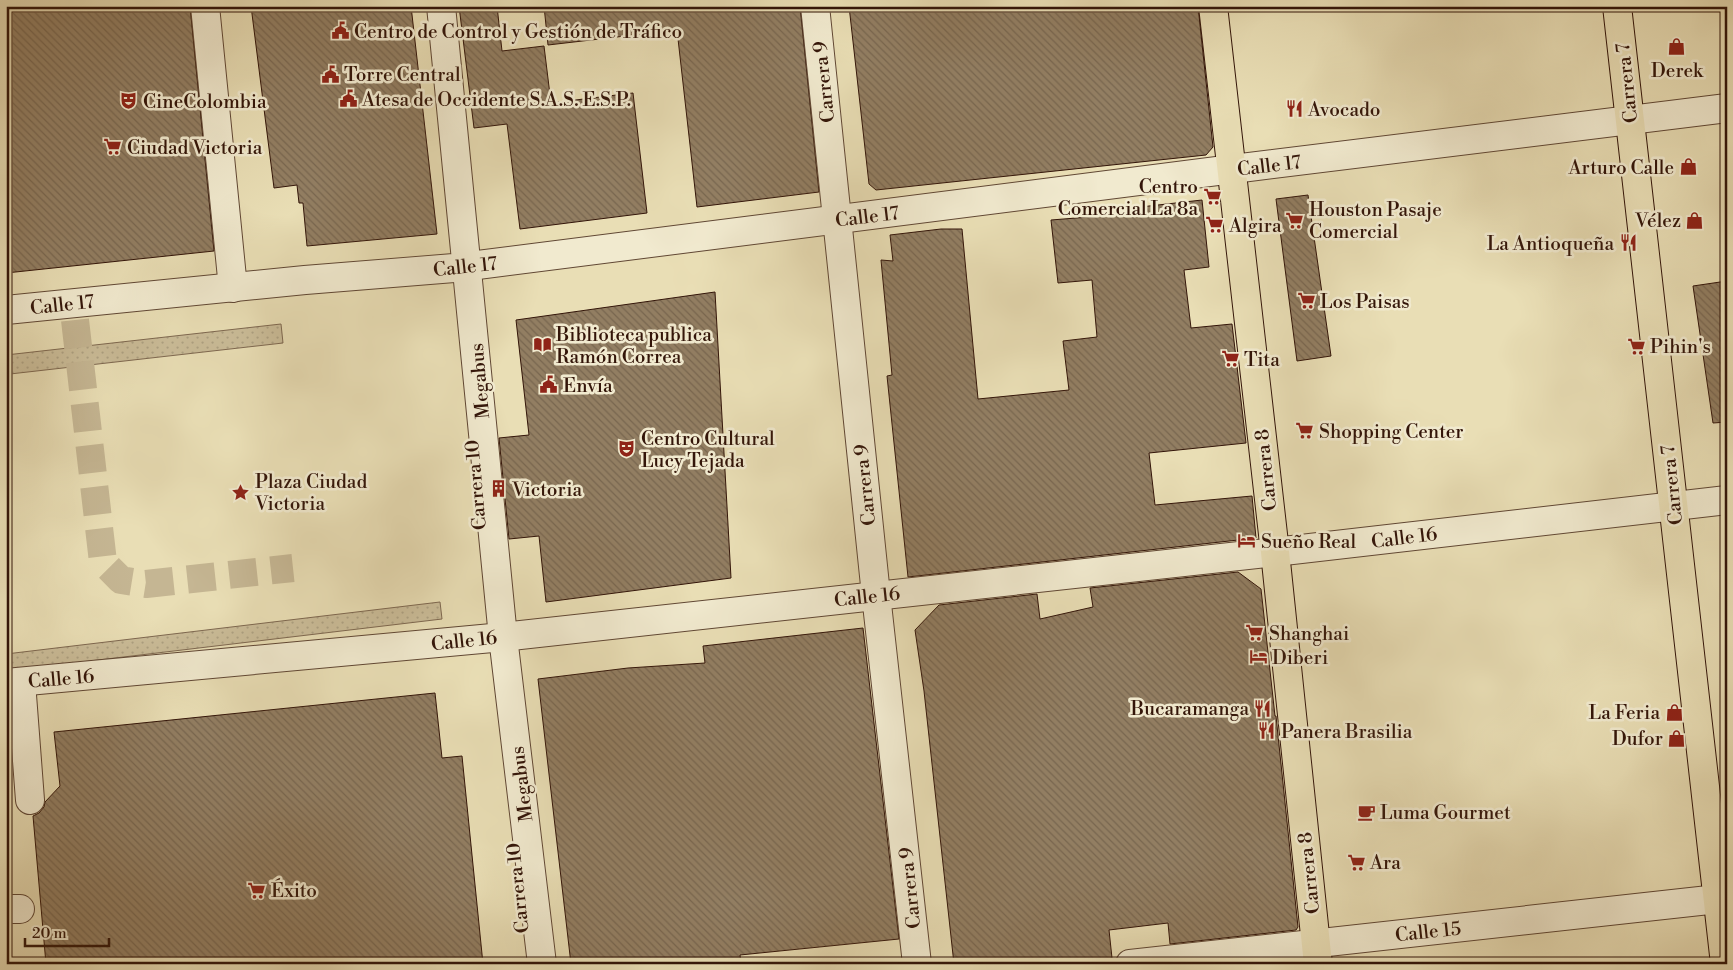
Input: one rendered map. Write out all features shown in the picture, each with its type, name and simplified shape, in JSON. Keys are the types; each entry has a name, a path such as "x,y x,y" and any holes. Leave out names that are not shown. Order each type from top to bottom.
{"main road":[{"name":"Carrera 8","path":"1213,6 1275,552 1317,953"},
{"name":"Carrera 7","path":"1617,6 1673,505 1722,898 1725,964"}],"street":[{"path":"205,6 233,288"},
{"name":"Carrera 10","path":"428,6 461,267 526,964"},
{"path":"442,6 461,267"},
{"name":"Carrera 9","path":"815,6 876,595 917,964"},
{"name":"Calle 17","path":"6,310 74,312 233,288 461,267 1727,108"},
{"name":"Calle 16","path":"14,683 496,638 1727,500"},
{"name":"Megabus","path":"496,638 542,964"},
{"path":"14,683 30,800"},
{"name":"Calle 15","path":"1130,964 1317,953 1722,898"}],"shaded area":[{"path":"281,324 283,343 10,374 11,381 6,382 6,355"},
{"path":"440,602 442,619 6,671 6,654"}],"building":[{"name":"Ciudad Victoria","path":"6,6 190,6 214,251 6,273"},
{"path":"251,6 411,6 437,234 307,246 303,203 299,203 297,185 274,188"},
{"path":"459,6 497,6 502,51 544,46 551,103 633,93 647,213 520,229 507,124 474,128"},
{"path":"544,6 800,6 819,192 697,207 677,30 548,45"},
{"path":"849,6 1198,6 1213,147 1206,155 876,190 869,184"},
{"name":"Los Paisas","path":"1308,195 1331,356 1297,361 1276,199"},
{"path":"1202,200 1209,267 1184,270 1191,328 1232,324 1246,443 1149,453 1155,505 1252,496 1256,538 908,577 887,376 892,375 881,260 893,261 890,235 941,229 962,229 978,399 1069,390 1063,341 1097,337 1092,280 1058,283 1051,220 1114,215 1114,210"},
{"path":"1727,281 1727,422 1713,423 1693,286"},
{"name":"Centro Cultural Lucy Tejada","path":"715,292 731,578 546,602 539,536 509,539 499,438 529,435 516,320"},
{"path":"1238,572 1261,589 1298,927 1296,930 1170,944 1168,923 1109,930 1112,958 1108,959 1109,964 954,964 924,691 915,630 939,605 1037,594 1040,619 1093,607 1090,588"},
{"path":"863,628 899,939 740,955 741,964 571,964 538,679 628,668 705,663 703,646"},
{"name":"Éxito","path":"435,693 442,758 462,756 483,964 46,964 33,816 39,813 44,807 45,802 60,786 54,732"}],"tunnel":[{"path":"75,320 103,562 121,580 146,584 293,568"}],"place":[{"name":"Centro de Control y Gestión de Tráfico","path":"340,31"},
{"name":"Derek","path":"1677,47"},
{"name":"Torre Central","path":"330,74"},
{"name":"Atesa de Occidente S.A.S. E.S.P.","path":"348,99"},
{"name":"CineColombia","path":"129,101"},
{"name":"Avocado","path":"1294,109"},
{"name":"Ciudad Victoria","path":"113,147"},
{"name":"Arturo Calle","path":"1688,167"},
{"name":"Centro Comercial La 8a","path":"1212,197"},
{"name":"Houston Pasaje Comercial","path":"1295,220"},
{"name":"Vélez","path":"1695,220"},
{"name":"Algira","path":"1215,225"},
{"name":"La Antioqueña","path":"1628,243"},
{"name":"Los Paisas","path":"1306,301"},
{"name":"Biblioteca publica Ramón Correa","path":"542,345"},
{"name":"Pihin's","path":"1636,346"},
{"name":"Tita","path":"1230,359"},
{"name":"Envía","path":"549,385"},
{"name":"Shopping Center","path":"1305,431"},
{"name":"Centro Cultural Lucy Tejada","path":"627,449"},
{"name":"Victoria","path":"498,489"},
{"name":"Plaza Ciudad Victoria","path":"241,492"},
{"name":"Sueño Real","path":"1247,541"},
{"name":"Shanghai","path":"1255,633"},
{"name":"Diberi","path":"1258,657"},
{"name":"Bucaramanga","path":"1263,708"},
{"name":"La Feria","path":"1674,712"},
{"name":"Panera Brasilia","path":"1267,731"},
{"name":"Dufor","path":"1677,738"},
{"name":"Luma Gourmet","path":"1366,812"},
{"name":"Ara","path":"1356,862"},
{"name":"Éxito","path":"257,890"}]}
